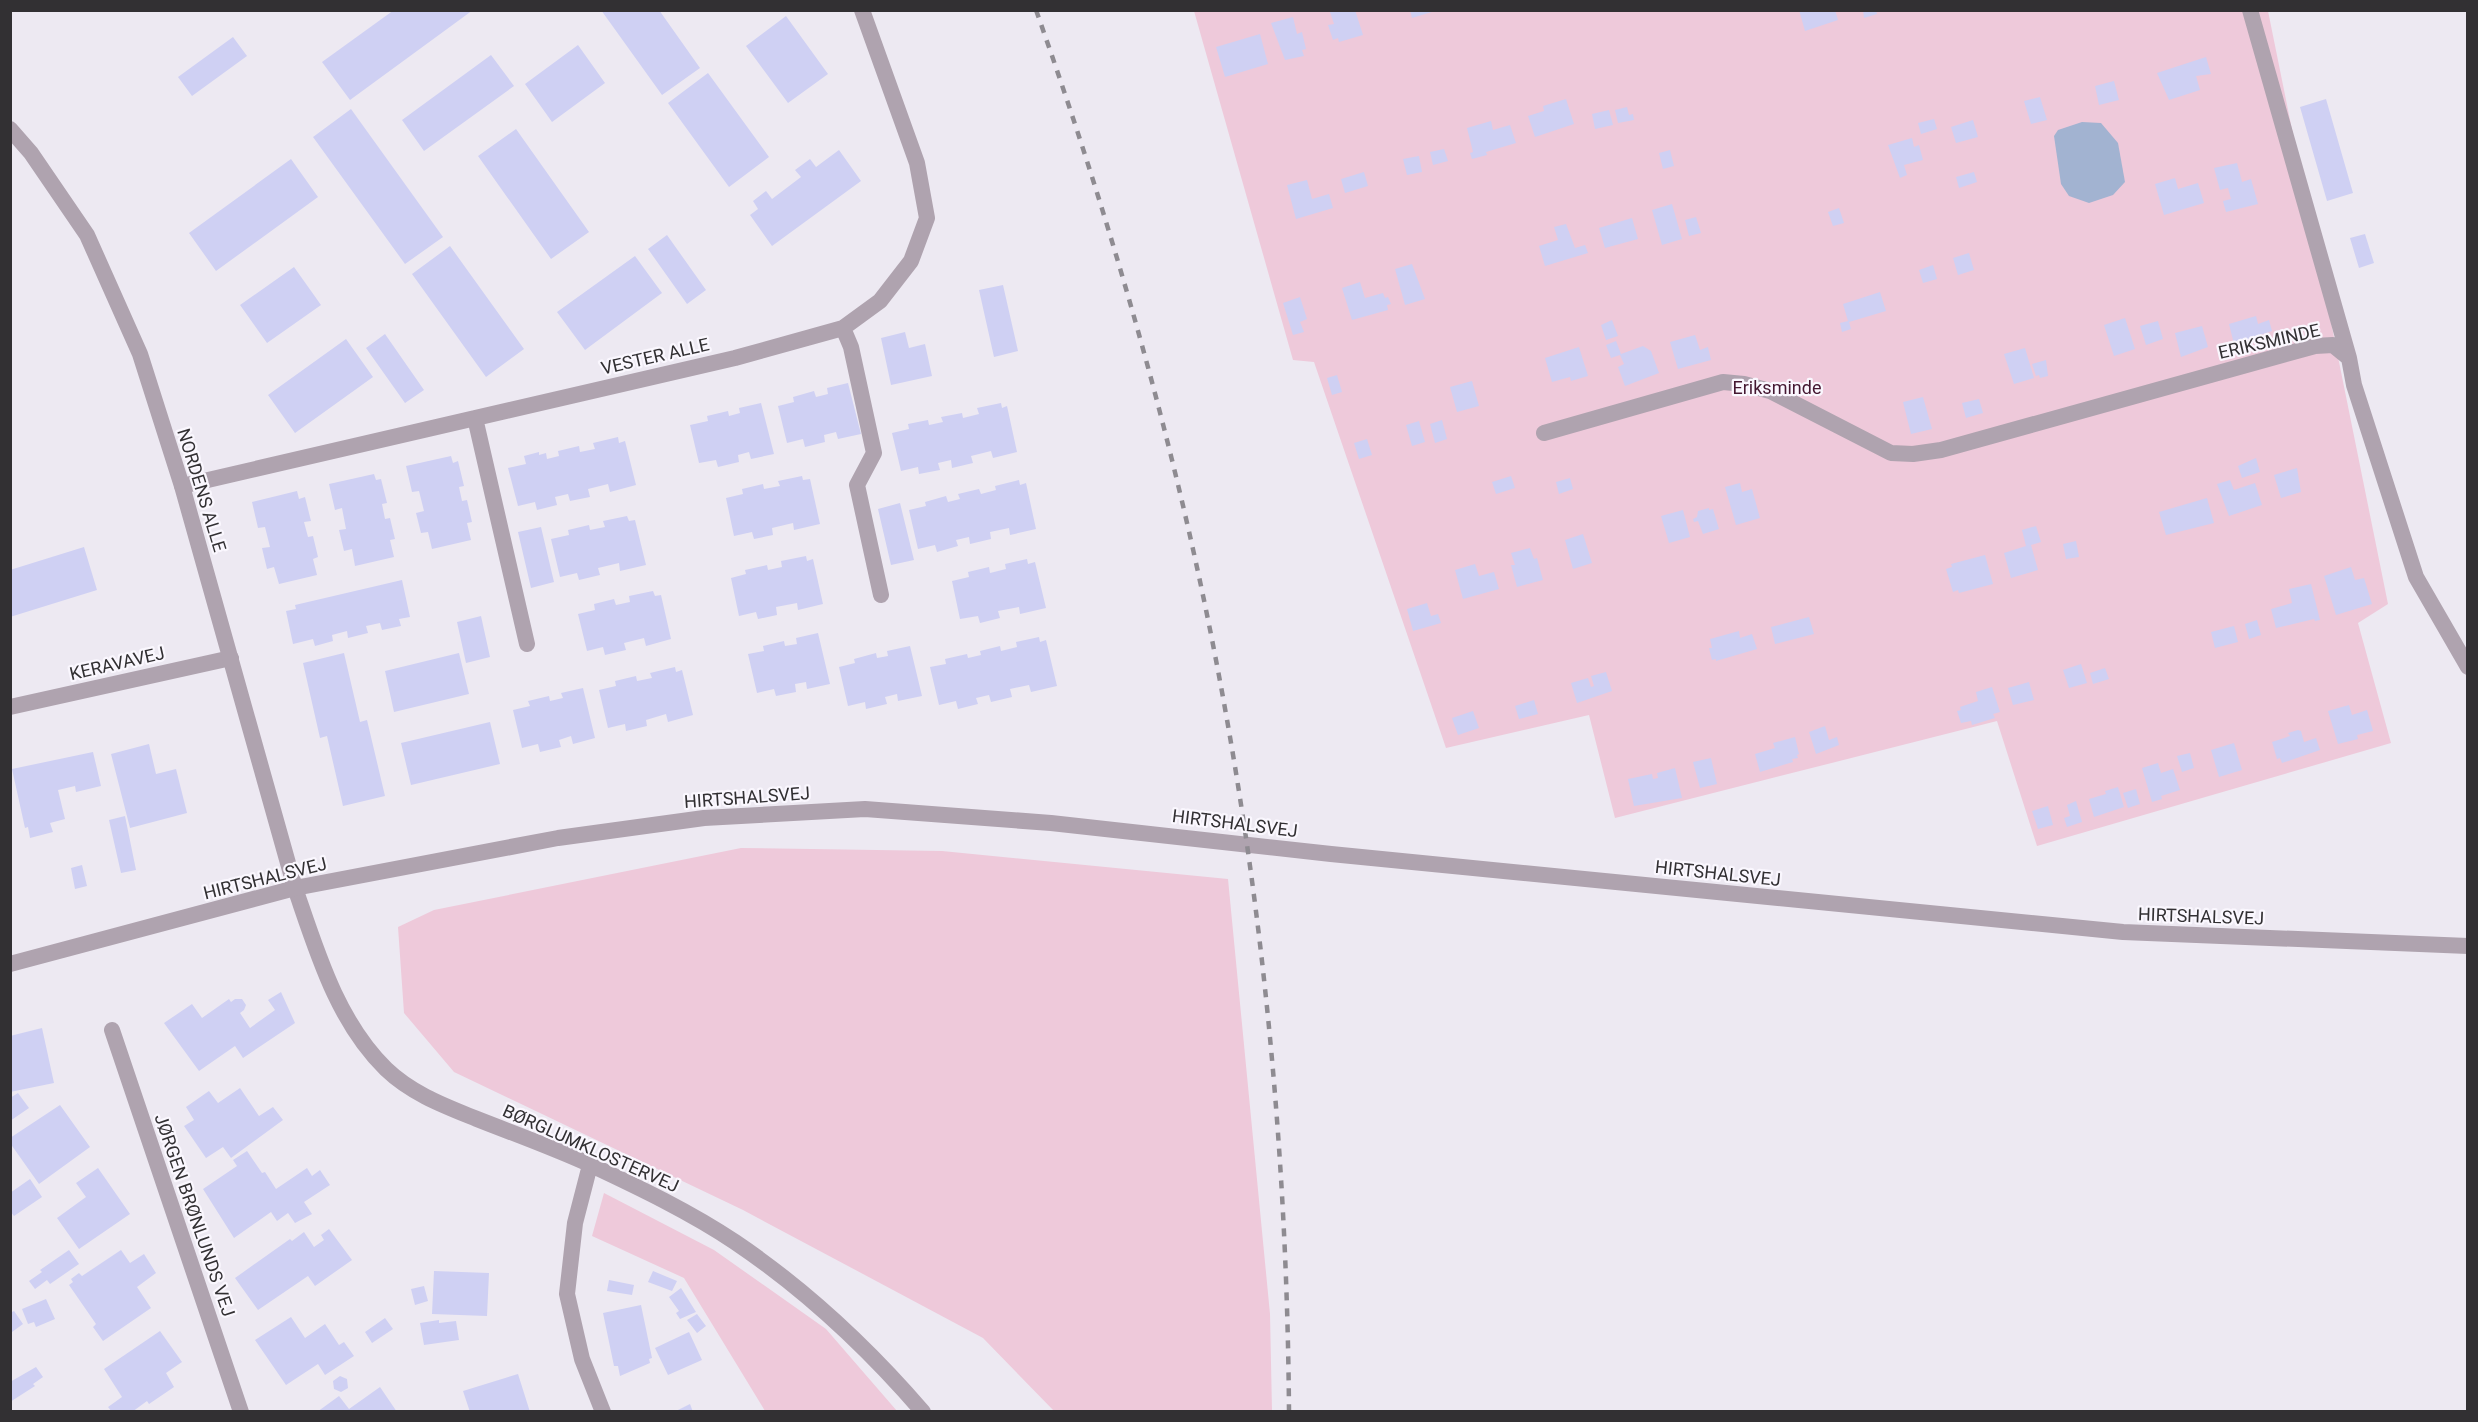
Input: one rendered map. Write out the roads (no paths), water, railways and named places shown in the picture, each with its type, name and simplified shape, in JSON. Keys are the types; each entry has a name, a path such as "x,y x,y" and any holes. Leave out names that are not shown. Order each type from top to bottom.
{"street":[{"name":"VESTER ALLE","path":"182,486 735,358 843,328 880,301 911,261 927,218 917,163 862,10"},
{"name":"ERIKSMINDE","path":"2250,10 2349,358 2354,385 2416,577 2468,667"},
{"name":"NORDENS ALLE","path":"10,129 31,153 87,235 140,354 182,486 295,888"},
{"path":"843,328 851,347 874,453 857,485 881,595"},
{"name":"ERIKSMINDE","path":"1544,433 1723,382 1744,384 1770,391 1891,453 1913,454 1941,450 2315,346 2333,345 2349,358"},
{"path":"475,418 527,644"},
{"name":"KERAVAVEJ","path":"10,707 231,658"},
{"name":"HIRTSHALSVEJ","path":"10,964 295,888 558,838 704,818 865,809 974,816 1164,834 1331,854 2123,932 2468,946"},
{"name":"BØRGLUMKLOSTERVEJ","path":"295,888 332,989 358,1036 387,1070 424,1097 590,1165 688,1213 734,1242 792,1284 838,1322 882,1365 923,1412"},
{"name":"JØRGEN BRØNLUNDS VEJ","path":"112,1030 241,1412"},
{"path":"590,1165 575,1223 567,1294 582,1359 603,1412"}],"water":[{"path":"2082,122 2101,123 2118,143 2125,182 2113,195 2089,203 2069,196 2061,184 2054,136 2058,130"}],"railway":[{"path":"1036,10 1086,157 1131,305 1189,529 1224,705 1241,805 1267,1006 1283,1209 1289,1412"}],"park label":[{"name":"Eriksminde","path":"1777,387"}]}
